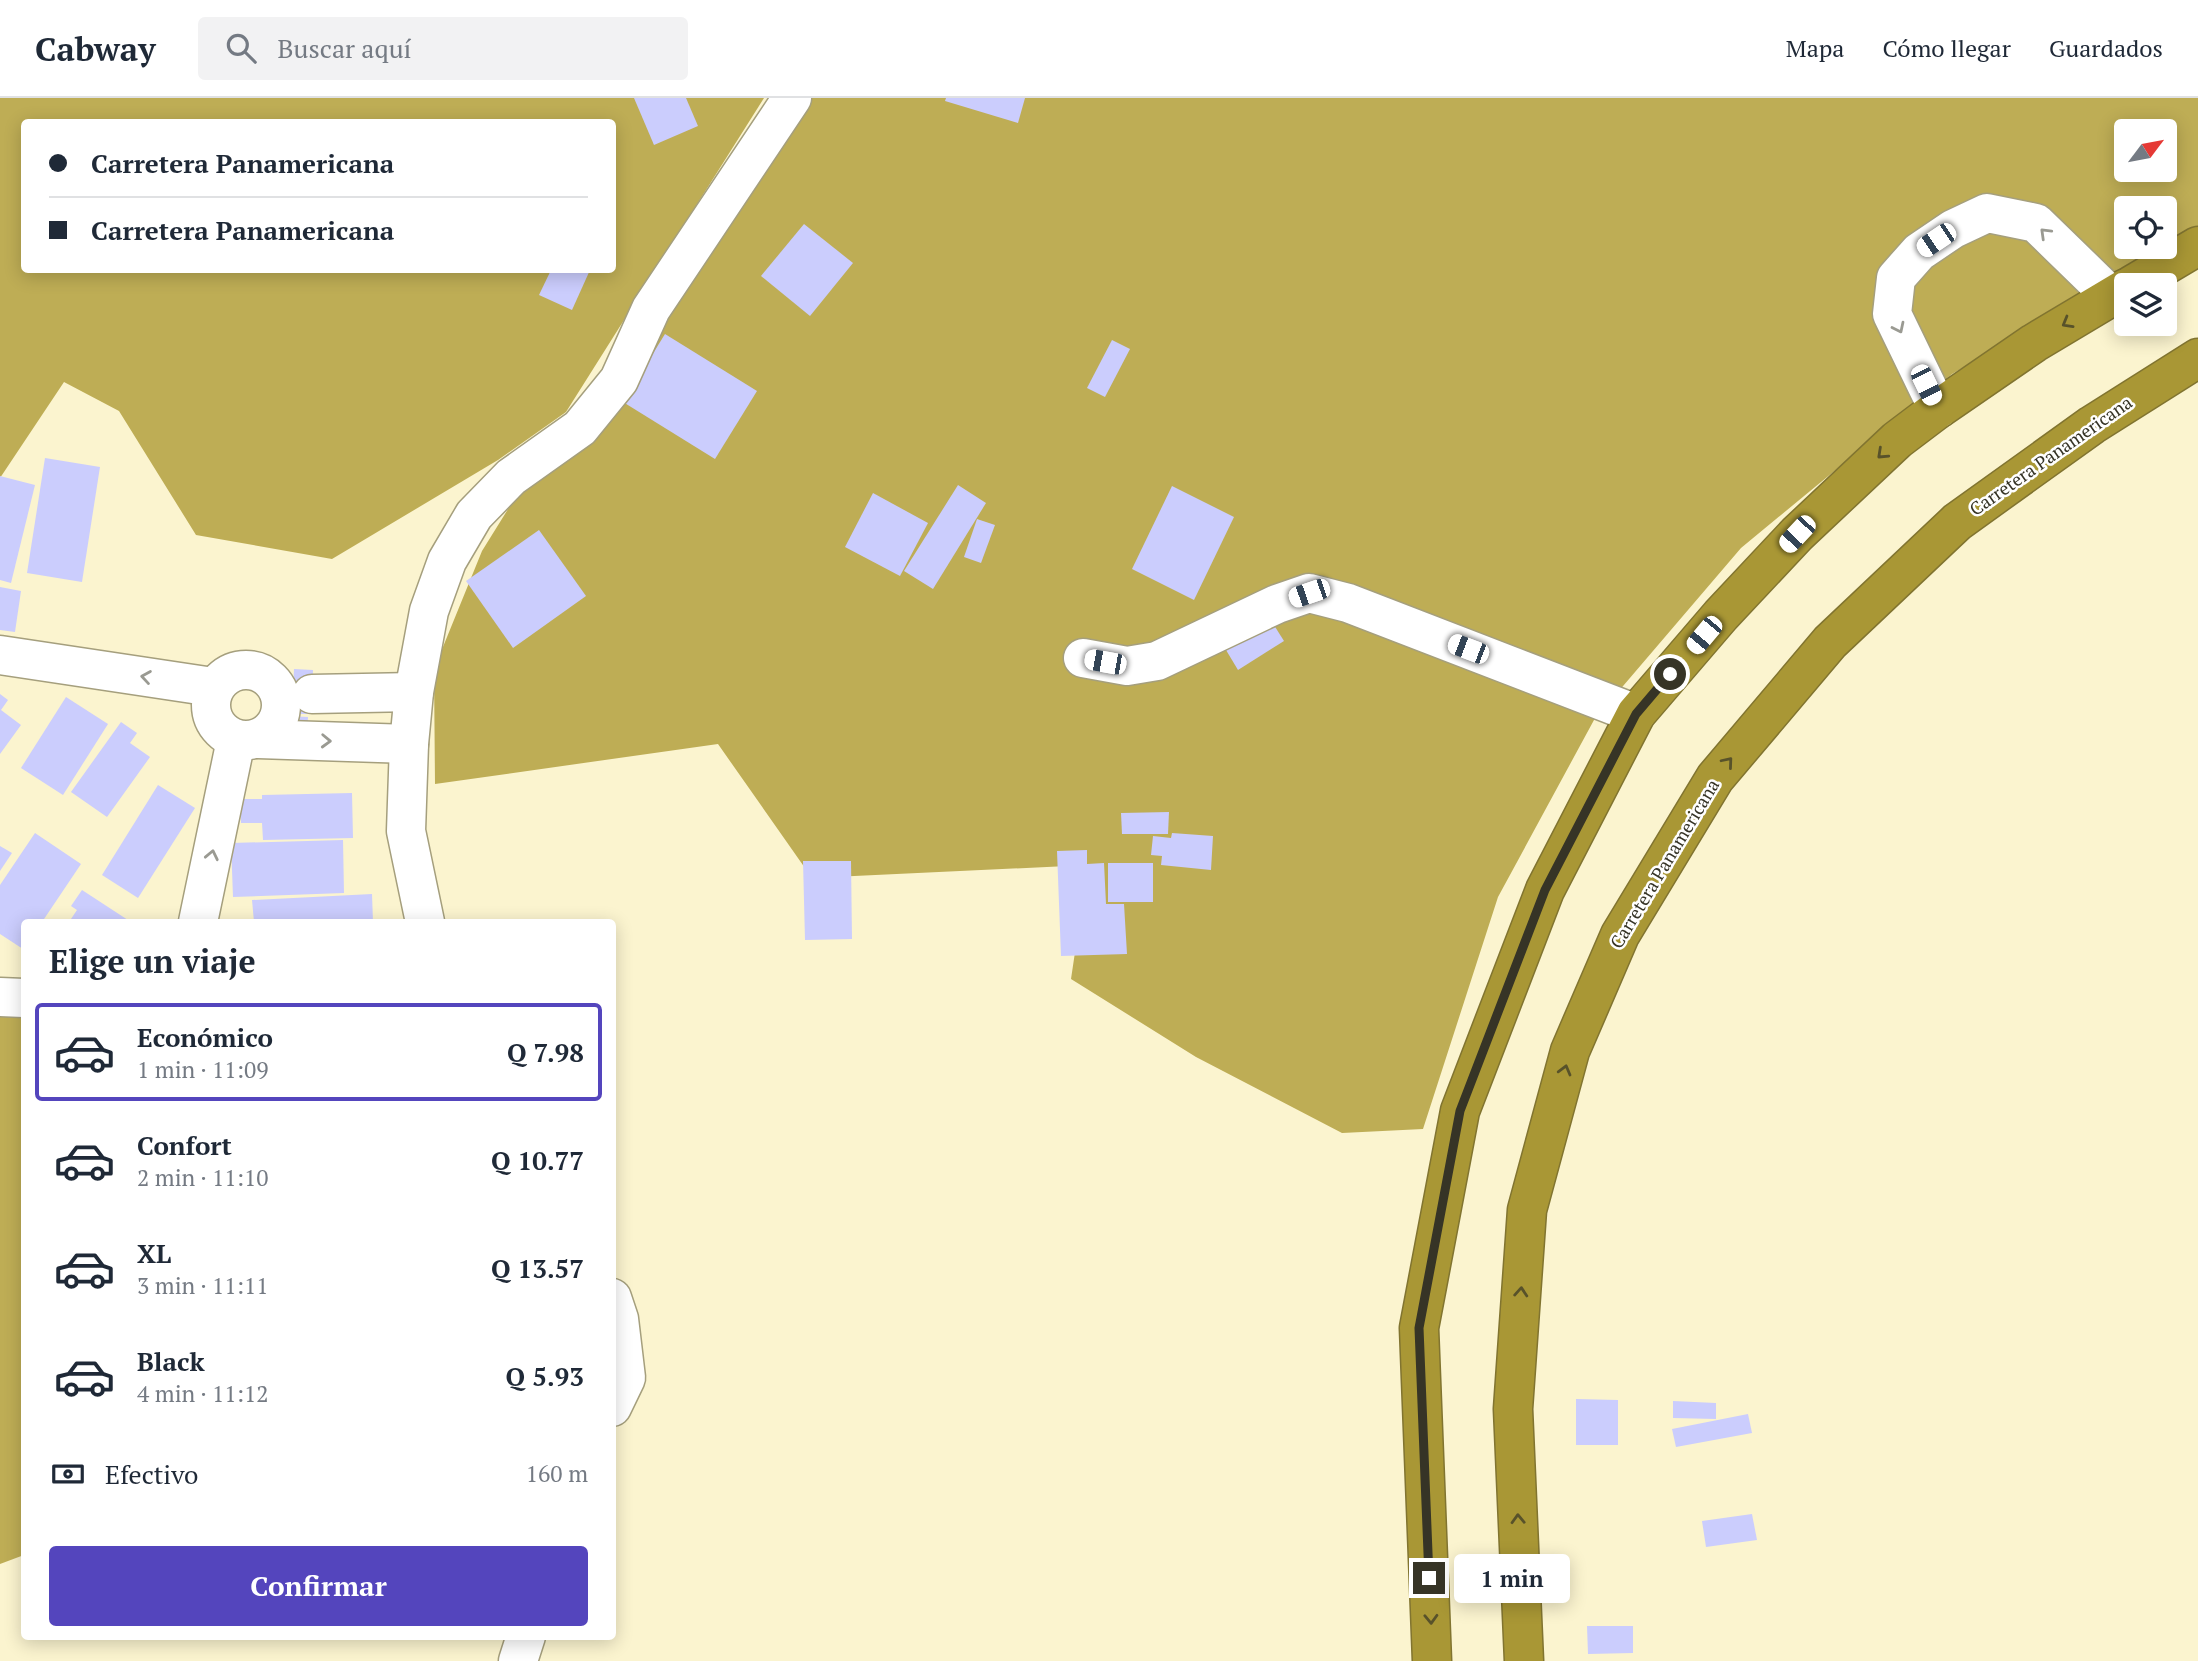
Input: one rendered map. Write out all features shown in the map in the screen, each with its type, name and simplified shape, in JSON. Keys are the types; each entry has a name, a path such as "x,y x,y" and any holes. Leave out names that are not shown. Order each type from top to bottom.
{"highway":[{"path":"2152,273 2198,246"},
{"path":"1432,1661 1419,1328 1460,1111 1545,890 1636,714 1721,615 1797,534 1897,440 1938,409 2034,343 2114,295"},
{"name":"Carretera Panamericana","path":"1524,1661 1513,1409 1527,1210 1570,1051 1620,935 1714,778 1830,642 1957,522 2092,425 2198,358"}],"street":[{"path":"424,919 406,831 409,744 414,692 429,611 447,561 474,515 511,477 579,428 618,380 651,309 792,98"},
{"path":"1938,409 1892,314 1896,278 1919,252 1952,229 1987,213 2036,223 2114,283"},
{"path":"1083,658 1127,666 1157,661 1277,604 1309,593 1348,603 1636,714"},
{"path":"0,655 214,687"},
{"path":"409,744 247,739 218,728 210,709 214,687 229,673 249,668 270,677 295,695 414,692"},
{"path":"247,739 273,729 295,695"},
{"path":"199,919 247,739"},
{"path":"0,997 21,998"},
{"path":"616,1310 626,1378 616,1399"},
{"path":"518,1661 525,1640"}],"shaded area":[{"path":"0,98 764,98 566,412 498,460 332,559 196,535 119,411 64,382 0,478"},
{"path":"811,98 2198,98 2198,228 2177,240 2177,196 2114,196 2114,259 2146,259 2122,273 2114,273 2114,278 1952,374 1741,548 1594,720 1498,897 1423,1129 1342,1133 1196,1057 1071,979 1088,865 812,878 718,744 435,784 434,669 482,551 523,485 663,321"},
{"path":"21,996 21,1556 0,1564 0,999"}],"building":[{"path":"634,98 686,98 698,126 654,145"},
{"path":"946,98 1025,98 1018,123 945,101"},
{"path":"804,224 853,263 810,316 761,276"},
{"path":"550,273 589,273 572,310 539,295"},
{"path":"665,334 757,391 715,459 623,402"},
{"path":"1112,340 1130,349 1105,397 1087,388"},
{"path":"45,458 100,467 82,582 27,573"},
{"path":"0,476 35,485 11,583 0,580"},
{"path":"958,485 986,503 933,589 904,571"},
{"path":"1172,486 1234,517 1194,600 1132,569"},
{"path":"873,493 928,523 900,576 845,547"},
{"path":"977,519 995,525 981,563 964,557"},
{"path":"539,530 586,596 513,648 466,581"},
{"path":"0,587 21,591 15,632 0,630"},
{"path":"1272,622 1284,641 1238,670 1226,650"},
{"path":"294,669 313,670 311,714 292,714"},
{"path":"0,694 8,700 1,710 21,725 0,754"},
{"path":"66,697 108,724 63,795 21,768"},
{"path":"285,716 308,717 307,732 285,731"},
{"path":"121,722 137,733 130,743 150,757 107,817 71,792"},
{"path":"158,785 195,808 138,898 102,875"},
{"path":"352,793 353,838 263,840 262,823 241,823 240,799 262,799 262,795"},
{"path":"1169,812 1168,834 1122,834 1121,813"},
{"path":"35,833 81,864 44,919 21,919 21,948 0,934 0,885"},
{"path":"1172,833 1213,836 1211,870 1161,865 1162,856 1151,855 1153,836 1171,838"},
{"path":"343,840 344,893 233,897 231,843"},
{"path":"0,846 12,853 0,871"},
{"path":"1087,850 1087,864 1104,863 1106,904 1124,904 1127,954 1061,956 1057,851"},
{"path":"803,861 851,861 852,939 805,940"},
{"path":"1108,863 1153,863 1153,902 1108,902"},
{"path":"82,890 126,919 71,919 77,910 71,906"},
{"path":"372,894 373,919 254,919 252,900"},
{"path":"1576,1399 1618,1400 1618,1445 1576,1445"},
{"path":"1673,1401 1716,1403 1716,1419 1673,1418"},
{"path":"1748,1414 1752,1433 1676,1447 1672,1429"},
{"path":"1752,1514 1757,1540 1706,1547 1702,1521"},
{"path":"1587,1626 1633,1626 1633,1653 1588,1654"}],"route":[{"path":"1429,1578 1419,1328 1460,1111 1545,890 1636,714 1670,674"}]}
